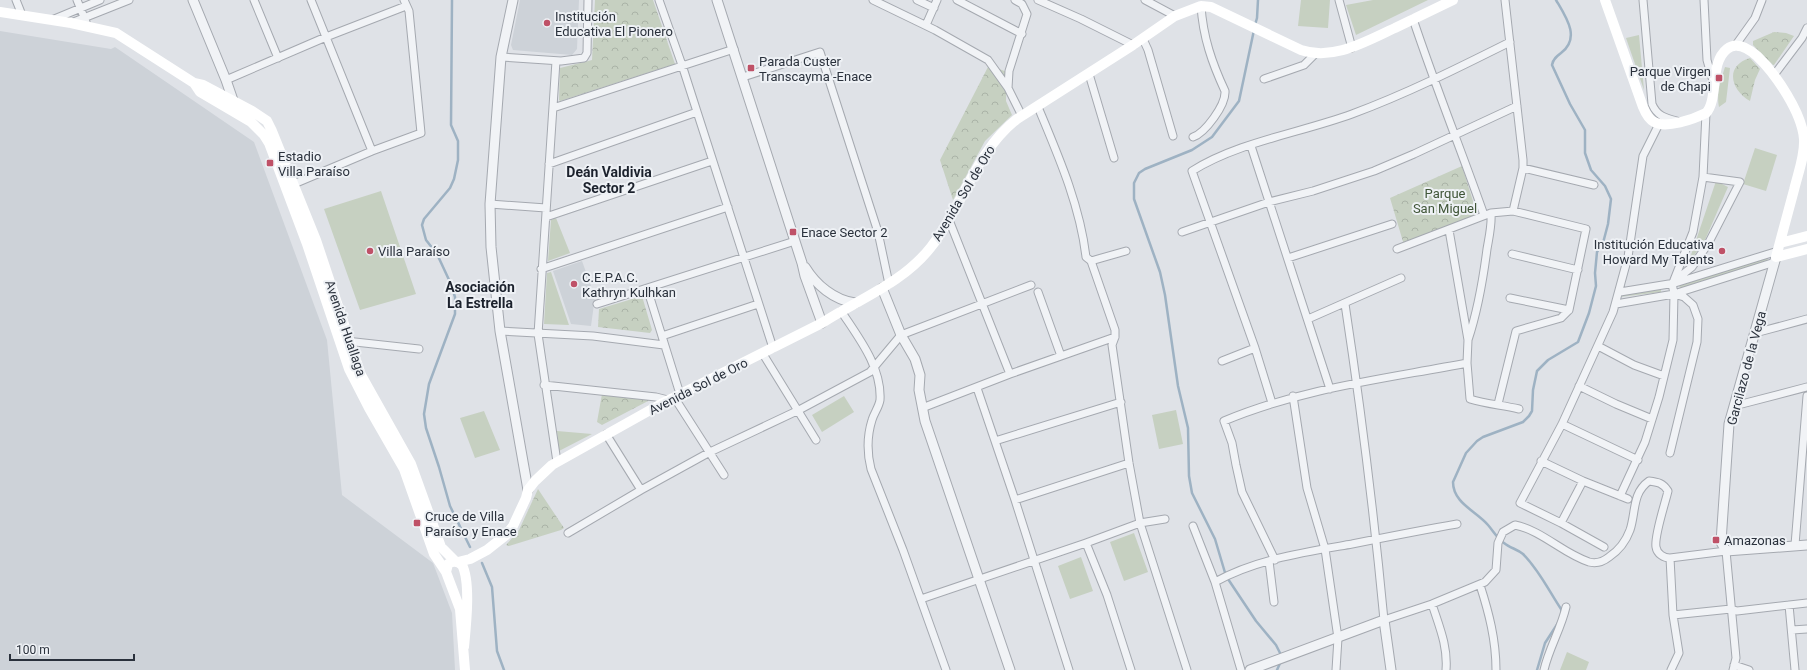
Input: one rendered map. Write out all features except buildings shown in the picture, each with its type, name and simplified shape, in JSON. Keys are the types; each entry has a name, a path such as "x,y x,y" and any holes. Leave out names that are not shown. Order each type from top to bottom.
{"main road":[{"path":"1202,3 1287,44 1308,52 1316,53 1332,52 1352,48 1453,0"},
{"path":"1605,0 1643,107 1648,118 1659,124 1665,125 1679,122 1706,113 1712,104 1714,83 1723,54 1728,48 1735,46 1749,50 1774,75 1797,115 1804,139 1801,164 1777,253"},
{"name":"Avenida Sol de Oro","path":"446,574 455,580 461,578 460,566 487,550 506,535 516,519 526,498 528,490 535,481 557,462 674,397 763,354 822,323 886,286 910,269 940,234 988,148 1005,130 1022,116 1133,46 1175,16 1202,3"},
{"path":"0,12 71,23 86,22 124,37 194,83"},
{"name":"Avenida Huallaga","path":"194,83 204,85 252,110 267,121 272,131 290,186"},
{"name":"Avenida Huallaga","path":"194,83 200,92 257,127 264,135 316,240 345,341 349,370 404,469 434,554 446,574 460,609 465,670"},
{"path":"1777,253 1807,236"},
{"path":"1777,253 1807,249"},
{"name":"Avenida Huallaga","path":"345,341 369,392 412,464 441,547 460,566 466,581 467,615 464,647"},
{"path":"446,574 448,564 460,566"}],"street":[{"path":"16,0 22,15"},
{"path":"77,0 86,22 129,0"},
{"path":"52,20 100,0"},
{"path":"193,0 235,102 237,114"},
{"path":"254,0 278,58"},
{"path":"311,0 372,151"},
{"path":"513,0 501,57 490,204 491,247 500,331 528,490"},
{"path":"501,57 556,60 578,60 584,58 587,53 588,0"},
{"path":"659,0 682,66 773,348"},
{"path":"717,0 743,76 805,276 822,323"},
{"path":"873,0 926,25 988,60 1008,88 1022,116"},
{"path":"917,0 934,8"},
{"path":"926,25 937,0"},
{"path":"957,0 1022,34"},
{"path":"1008,88 1010,67 1022,34 1027,14 1023,2 1015,0"},
{"path":"1038,0 1081,19 1133,46"},
{"path":"1146,0 1175,16"},
{"path":"1339,0 1352,48"},
{"path":"1505,0 1523,168 1513,211"},
{"path":"1643,0 1652,104 1655,112 1659,115 1679,122"},
{"path":"1704,0 1707,60 1714,83"},
{"path":"1735,46 1755,18 1762,0"},
{"path":"226,80 405,3 409,11 421,133 372,151 290,186"},
{"path":"1193,137 1201,134 1220,109 1225,97 1225,91 1207,48 1204,33 1202,3"},
{"path":"1413,19 1433,80 1492,221 1484,272 1474,321 1468,340"},
{"path":"1774,75 1802,38 1807,28"},
{"path":"1143,38 1148,50 1173,136"},
{"path":"1272,403 1255,348 1192,171 1220,156 1351,114 1433,80 1510,42"},
{"path":"553,108 734,49"},
{"path":"743,76 820,52 878,232 886,286 901,335 915,359 920,376 919,390 925,421 1010,670"},
{"path":"1264,79 1304,65 1316,53"},
{"path":"556,60 546,217 541,269 538,334 544,386 557,462"},
{"path":"1089,74 1114,158"},
{"path":"1038,106 1061,163 1079,220 1086,257 1091,261 1115,330 1115,337 1112,345 1129,463 1140,523 1187,670"},
{"path":"1182,232 1270,202 1313,191 1374,171 1517,106"},
{"path":"549,164 697,112"},
{"path":"1620,496 1638,460 1652,419 1673,340 1674,294 1672,284 1693,232 1703,177 1706,113"},
{"path":"1604,547 1561,523 1520,503 1562,424 1616,304 1628,257 1643,156 1659,124"},
{"path":"1251,146 1330,389"},
{"path":"546,217 712,161"},
{"path":"1523,168 1594,185"},
{"path":"1672,284 1692,267 1708,244 1740,182 1703,177"},
{"path":"490,204 546,208"},
{"path":"541,269 728,207"},
{"path":"1397,249 1488,214 1513,211 1586,229 1569,310 1561,318 1516,331 1498,404"},
{"path":"949,220 1010,374"},
{"path":"1288,258 1392,224"},
{"path":"1449,230 1468,340 1467,363 1470,399 1481,403 1498,404 1518,410"},
{"path":"597,304 795,241"},
{"path":"1091,261 1126,251"},
{"path":"1620,292 1672,284 1777,253"},
{"path":"1616,304 1674,294 1777,253"},
{"name":"Garcilazo de la Vega","path":"1726,551 1721,545 1721,542 1729,424 1777,253"},
{"path":"1512,254 1578,270"},
{"path":"802,263 822,288 841,300 855,303"},
{"path":"1308,319 1345,304 1401,278"},
{"path":"568,533 710,452 799,410 870,372 901,335 1031,285"},
{"path":"647,288 662,336 674,397 724,475"},
{"path":"1038,292 1061,356"},
{"path":"1670,453 1697,342 1698,319 1693,305 1684,297 1674,294"},
{"path":"1510,298 1569,310"},
{"path":"662,336 758,304"},
{"path":"1345,304 1357,383 1391,670"},
{"path":"841,311 875,367 880,401 872,420 868,440 868,456 873,475 921,599 946,670"},
{"path":"1755,333 1807,318"},
{"path":"500,331 593,336 664,345"},
{"path":"922,408 1010,374 1115,337"},
{"path":"345,341 419,348"},
{"path":"1598,346 1634,365 1664,376"},
{"path":"1222,361 1255,348"},
{"path":"763,354 799,410 816,440"},
{"path":"1274,602 1272,561 1242,492 1232,443 1224,421 1293,396 1467,363"},
{"path":"544,386 656,397 674,397"},
{"path":"1579,386 1652,419"},
{"path":"1734,406 1807,387"},
{"path":"977,388 1035,560 1069,670"},
{"path":"1293,396 1307,488 1325,549 1338,638 1336,670"},
{"path":"1796,545 1807,396"},
{"path":"995,441 1121,402"},
{"path":"1562,424 1638,460"},
{"path":"606,434 641,490"},
{"path":"1541,461 1583,481 1628,499"},
{"path":"1015,500 1129,463"},
{"path":"1251,670 1384,620 1432,604 1482,583 1496,570 1498,543 1503,532 1515,525 1528,528 1590,562 1604,562 1615,553 1629,532 1637,492 1649,480 1665,485 1668,491 1657,535 1656,547 1659,553 1668,558 1726,551 1807,545"},
{"path":"1561,523 1583,481"},
{"path":"921,599 1140,523 1164,519"},
{"path":"1214,582 1242,569 1272,561 1325,549 1457,524"},
{"path":"1193,526 1214,582 1241,670"},
{"path":"1086,543 1107,595 1131,670"},
{"path":"1726,551 1736,658 1733,668 1749,670"},
{"path":"1668,558 1672,615 1679,653 1671,670"},
{"path":"1482,583 1495,640 1496,670"},
{"path":"1672,615 1731,609 1737,611 1807,603"},
{"path":"1432,604 1445,645 1447,657 1446,670"},
{"path":"1789,605 1795,670"},
{"path":"1544,670 1566,607"},
{"path":"1792,630 1807,629"}],"shaded area":[{"name":"Institución Educativa El Pionero","path":"520,0 579,0 577,49 572,55 513,50 511,45"},
{"path":"0,31 111,49 115,47 254,142 327,340 342,495 433,563 452,613 455,670 0,670"},
{"name":"C.E.P.A.C. Kathryn Kulhkan","path":"582,261 595,297 591,326 571,324 553,271"}],"green space":[{"path":"595,0 653,0 675,64 560,101 560,68 592,60"},
{"path":"1301,0 1330,0 1328,28 1298,26"},
{"path":"1373,0 1428,0 1356,35 1346,5"},
{"path":"1774,32 1786,33 1794,36 1773,65 1753,45 1753,41"},
{"path":"1639,35 1644,90 1626,38"},
{"path":"1750,58 1760,69 1755,80 1750,101 1738,91 1733,78 1736,67"},
{"path":"989,65 1007,72 1006,101 1012,115 985,141 953,200 940,160"},
{"path":"1725,67 1730,68 1726,102 1719,107 1719,92"},
{"path":"1755,148 1777,155 1766,191 1743,184"},
{"name":"Parque San Miguel","path":"1462,166 1477,214 1404,245 1390,198"},
{"path":"1716,181 1728,187 1705,240 1688,264"},
{"name":"Villa Paraíso","path":"381,191 416,294 360,310 324,209"},
{"path":"556,218 570,253 548,261 551,220"},
{"path":"1766,257 1768,260 1680,288 1679,285"},
{"path":"551,272 569,325 544,324 547,273"},
{"path":"1661,289 1661,292 1620,297 1621,295"},
{"path":"642,296 652,330 650,333 598,327 599,309"},
{"path":"602,394 650,400 602,425 597,422"},
{"path":"844,396 854,412 822,432 812,415"},
{"path":"1176,410 1183,444 1159,449 1152,415"},
{"path":"484,411 500,450 475,458 460,418"},
{"path":"557,431 592,434 559,451"},
{"path":"538,489 564,528 509,546 506,545 519,530"},
{"path":"1134,533 1148,572 1124,581 1110,542"},
{"path":"1081,557 1093,591 1070,599 1058,566"},
{"path":"1567,652 1589,662 1586,670 1560,670"}],"waterway":[{"path":"452,0 451,125 458,141 458,160 454,179 450,188 424,219 422,225 426,240 437,254 450,282 455,297 455,314 429,384 424,414 426,428 450,506 470,547"},
{"path":"1255,25 1258,0"},
{"path":"1556,0 1564,13 1570,27 1571,34 1567,47 1555,58 1552,65 1570,104 1585,130 1585,153 1591,170 1605,186 1611,199 1608,224 1603,243 1597,252 1595,273 1596,286 1589,313 1578,342 1548,360 1537,371 1533,390 1532,411 1529,416 1523,422 1483,437 1477,441 1466,453 1453,482 1454,489 1461,501 1483,520 1497,537 1509,546 1521,552 1529,560 1544,581 1562,613"},
{"path":"1254,30 1239,101 1212,137 1192,150 1145,169 1139,173 1134,183 1134,199 1160,272 1165,295 1178,386 1188,428 1189,476 1192,493 1215,539 1226,576 1256,621 1276,645 1282,657"},
{"path":"482,563 492,587 497,651 504,670"},
{"path":"1537,670 1545,643 1558,623"},
{"path":"1277,670 1281,661"}],"place":[{"name":"Institución Educativa El Pionero","path":"547,23"},
{"name":"Parada Custer Transcayma -Enace","path":"751,68"},
{"name":"Parque Virgen de Chapi","path":"1719,78"},
{"name":"Estadio Villa Paraíso","path":"270,163"},
{"name":"Enace Sector 2","path":"793,232"},
{"name":"Villa Paraíso","path":"370,251"},
{"name":"Institución Educativa Howard My Talents","path":"1722,251"},
{"name":"C.E.P.A.C. Kathryn Kulhkan","path":"574,284"},
{"name":"Cruce de Villa Paraíso y Enace","path":"417,523"},
{"name":"Amazonas","path":"1716,540"}],"district":[{"name":"Deán Valdivia Sector 2","path":"609,180"},
{"name":"Asociación La Estrella","path":"480,296"}]}
